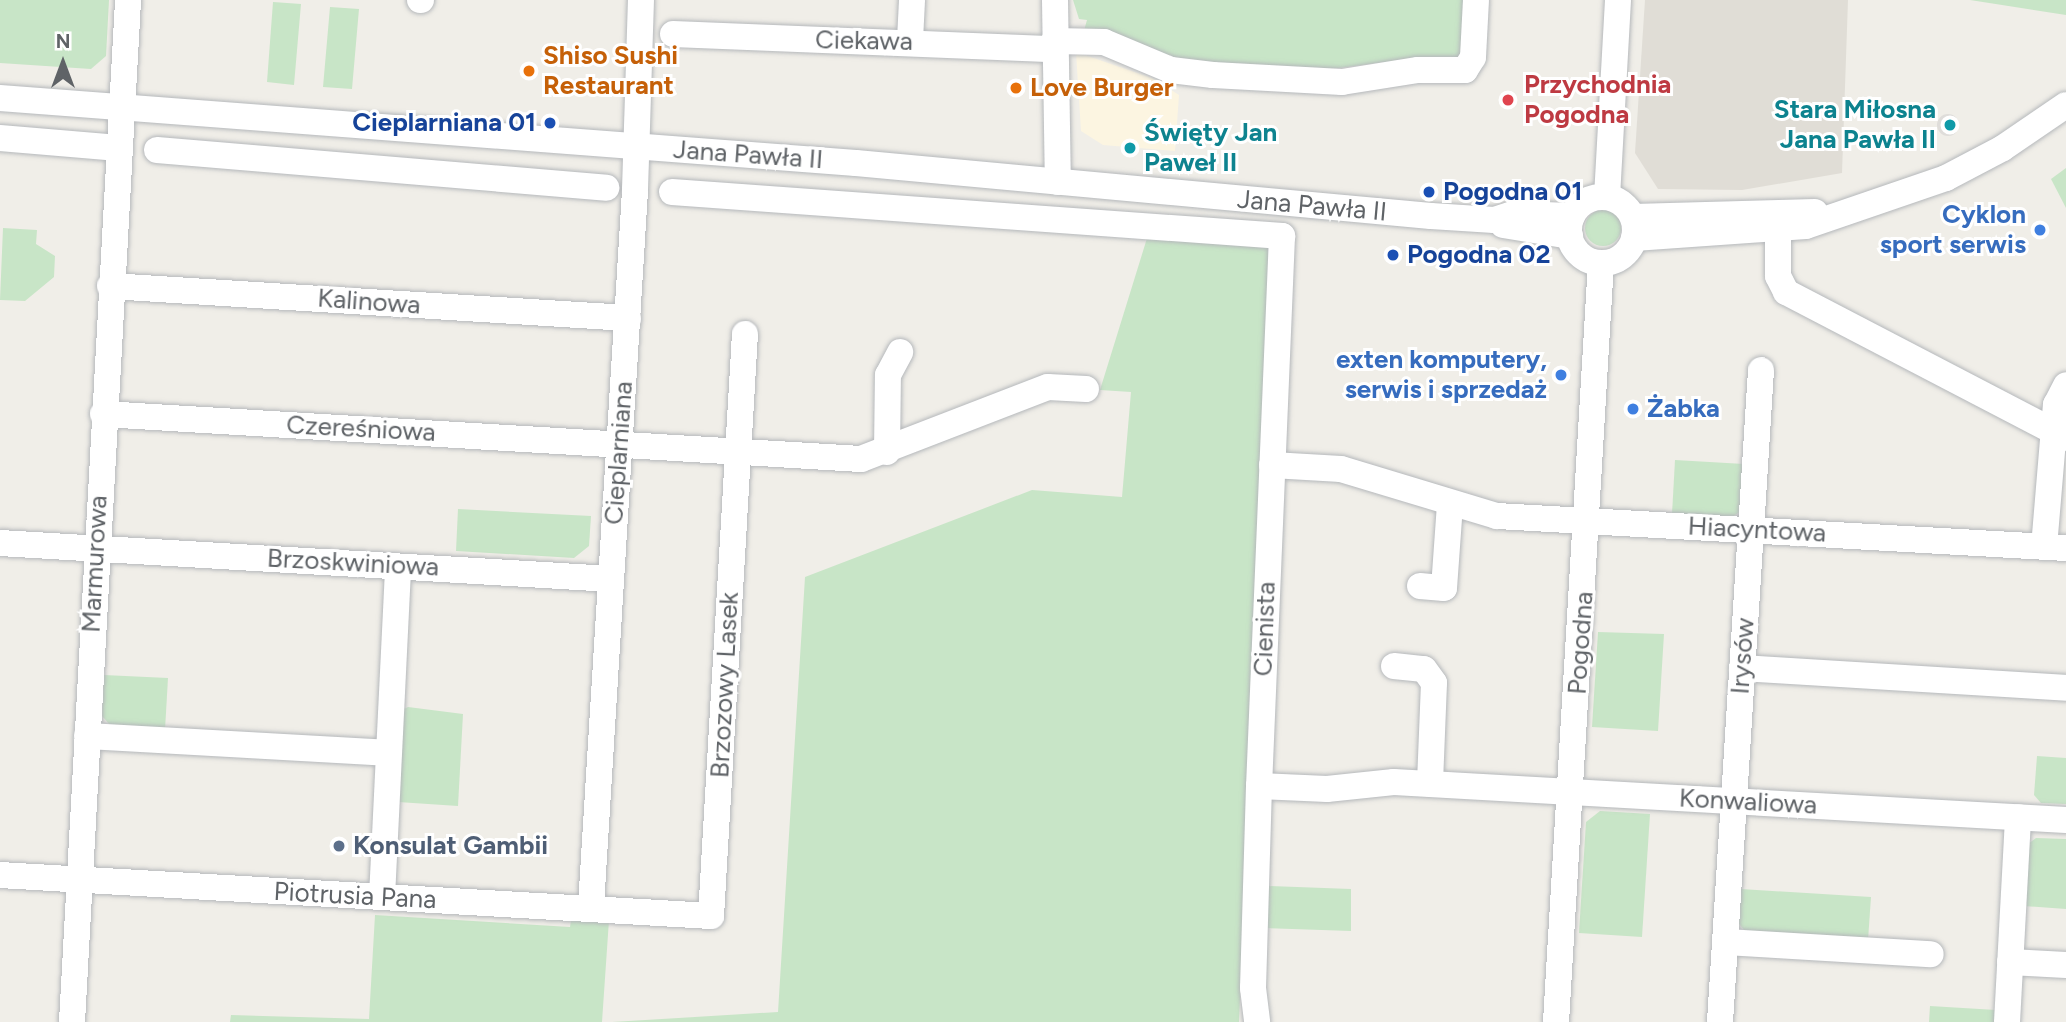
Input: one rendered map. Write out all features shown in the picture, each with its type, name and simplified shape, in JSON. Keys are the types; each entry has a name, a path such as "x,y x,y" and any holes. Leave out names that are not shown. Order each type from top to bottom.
{"street":[{"name":"Marmurowa","path":"72,1022 95,548 128,0"},
{"name":"Cieplarniana","path":"591,906 628,318 641,0"},
{"path":"910,40 912,0"},
{"path":"1055,0 1058,182"},
{"name":"Ciekawa","path":"673,34 855,43 910,40 1054,45 1104,42 1171,70 1342,82 1418,69 1465,69 1473,57 1476,0"},
{"path":"1607,197 1618,0"},
{"name":"Jana Pawła II","path":"0,98 856,163 1494,220 1510,229 1571,226"},
{"path":"1634,228 1778,231 1806,226 1946,177 2003,148 2066,105"},
{"path":"378,169 381,127"},
{"path":"0,138 119,148"},
{"path":"157,150 606,188"},
{"path":"672,192 853,206 856,163"},
{"path":"1607,197 1623,204 1634,228 1625,254 1601,263 1584,258 1571,226 1586,201 1607,197"},
{"name":"Cienista","path":"853,206 1282,236 1259,786 1253,988 1256,1022"},
{"path":"1634,228 1838,213"},
{"path":"1778,231 1778,276 1786,292 2059,434"},
{"name":"Pogodna","path":"1556,1022 1589,521 1601,263"},
{"name":"Kalinowa","path":"110,286 628,318"},
{"name":"Brzozowy Lasek","path":"711,916 745,334"},
{"path":"887,452 888,375 900,352"},
{"name":"Irysów","path":"1720,1022 1761,369"},
{"path":"2055,547 2059,434 2056,405 2066,385"},
{"name":"Czereśniowa","path":"103,414 861,459 887,452 1048,387 1086,389"},
{"name":"Hiacyntowa","path":"1272,465 1341,469 1450,505 1497,516 2055,547"},
{"path":"1420,586 1444,588 1450,505"},
{"name":"Brzoskwiniowa","path":"0,543 611,579"},
{"path":"382,897 398,567"},
{"path":"1394,666 1424,668 1434,683 1430,785"},
{"path":"1742,668 2066,688"},
{"path":"87,736 387,753"},
{"name":"Konwaliowa","path":"1259,786 1430,785 2066,820"},
{"path":"2007,1022 2018,817"},
{"name":"Piotrusia Pana","path":"0,875 591,906 711,916"},
{"path":"1726,942 1931,954"},
{"path":"2010,962 2066,965"}],"shaded area":[{"path":"1645,0 1848,0 1842,173 1742,190 1658,189 1635,153"},
{"path":"1076,52 1152,78 1179,95 1175,151 1103,145 1081,131"},
{"path":"1944,114 1952,114 1959,121 1959,129 1952,136 1944,136 1937,129 1937,121"}],"green space":[{"path":"0,0 109,0 106,56 91,69 0,63"},
{"path":"1073,0 1468,0 1460,60 1401,60 1315,71 1189,63 1083,34 1087,20 1079,19"},
{"path":"1970,0 2066,0 2066,15 2053,13"},
{"path":"273,2 301,4 294,85 267,82"},
{"path":"330,7 359,9 352,89 323,87"},
{"path":"2066,168 2066,208 2051,179"},
{"path":"1603,210 1615,216 1621,228 1615,240 1603,246 1591,240 1585,228 1591,216"},
{"path":"3,228 37,230 36,244 55,256 54,277 25,301 0,300"},
{"path":"1148,235 1272,244 1239,1022 612,1022 778,1012 805,577 1032,490 1122,497 1131,392 1100,390"},
{"path":"1675,460 1744,464 1741,511 1732,517 1672,514"},
{"path":"458,509 591,516 589,546 574,558 456,551"},
{"path":"1598,632 1664,634 1658,731 1592,727"},
{"path":"104,675 168,678 165,730 110,725 102,716"},
{"path":"408,707 463,714 458,806 398,802 400,711"},
{"path":"2037,756 2066,758 2066,804 2041,803 2034,795"},
{"path":"1600,811 1650,814 1642,937 1579,933 1586,822"},
{"path":"2036,838 2066,839 2066,909 2024,906 2028,844"},
{"path":"1268,886 1351,889 1351,931 1266,928"},
{"path":"1741,889 1871,897 1868,940 1746,932 1739,924"},
{"path":"572,913 609,920 602,1022 230,1022 231,1015 369,1019 375,915 570,927"},
{"path":"1930,1006 1996,1010 1995,1022 1929,1022"}],"place":[{"name":"Shiso Sushi Restaurant","path":"529,71"},
{"name":"Love Burger","path":"1016,88"},
{"name":"Przychodnia Pogodna","path":"1508,100"},
{"name":"Cieplarniana 01","path":"550,123"},
{"name":"Stara Miłosna Jana Pawła II","path":"1950,125"},
{"name":"Święty Jan Paweł II","path":"1130,148"},
{"name":"Pogodna 01","path":"1429,192"},
{"name":"Cyklon sport serwis","path":"2040,230"},
{"name":"Pogodna 02","path":"1393,255"},
{"name":"exten komputery, serwis i sprzedaż","path":"1561,375"},
{"name":"Żabka","path":"1633,409"},
{"name":"Konsulat Gambii","path":"339,846"}]}
